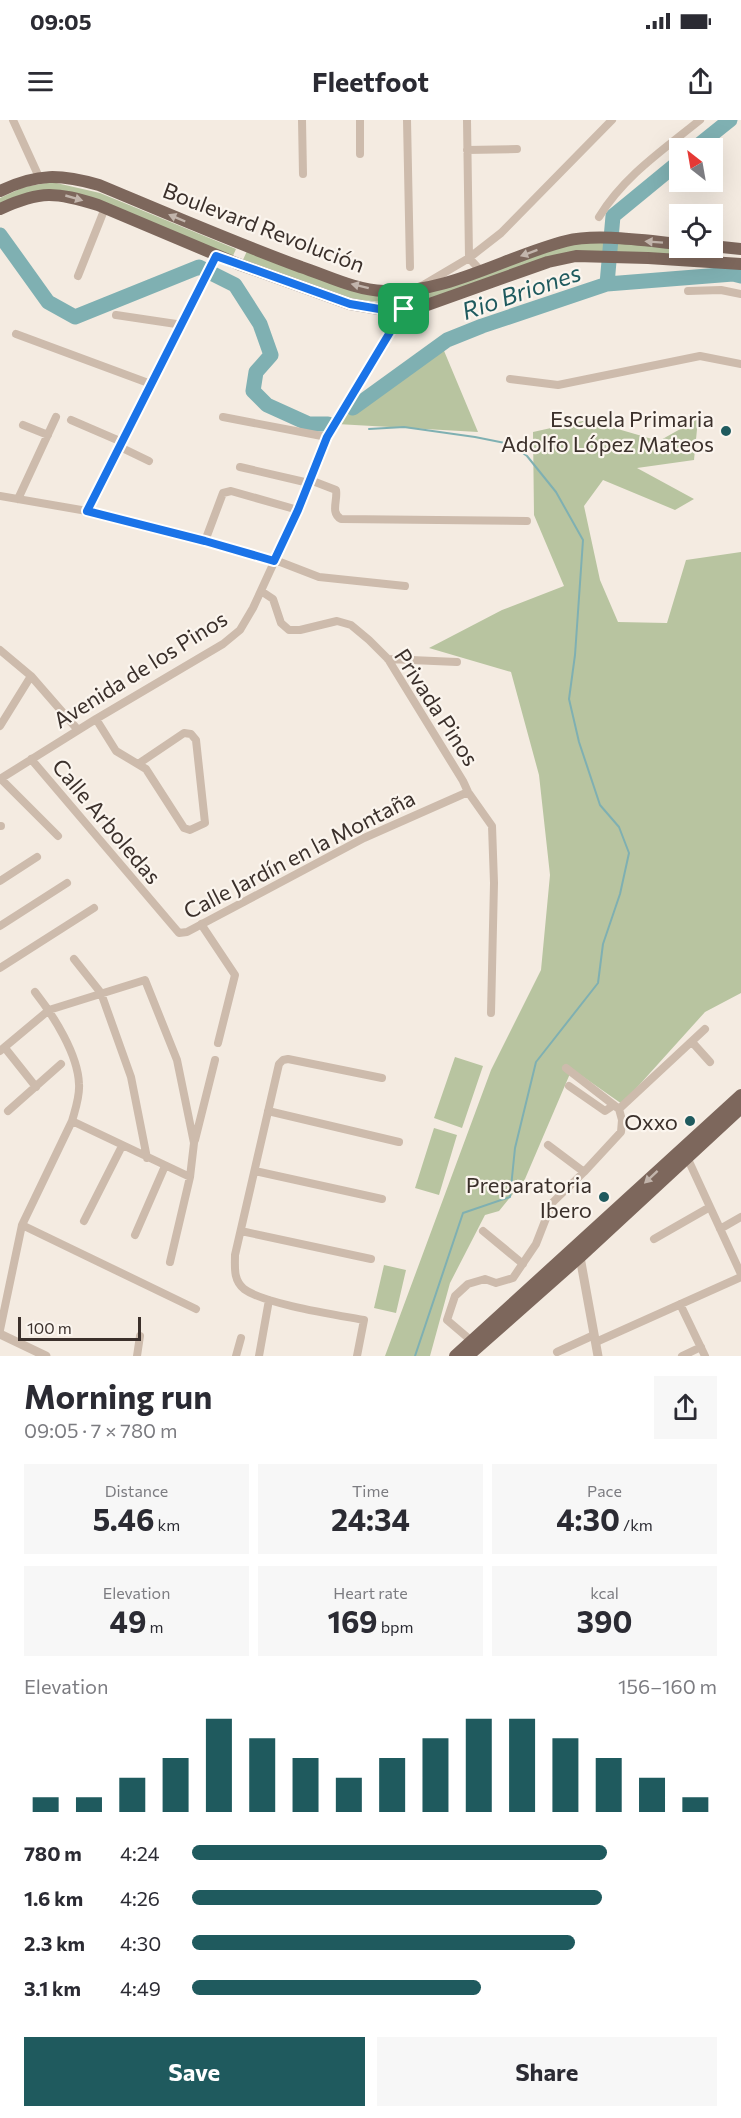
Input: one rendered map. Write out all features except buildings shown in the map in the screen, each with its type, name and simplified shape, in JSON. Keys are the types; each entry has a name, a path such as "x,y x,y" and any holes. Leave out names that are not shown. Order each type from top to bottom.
{"main road":[{"name":"Boulevard Revolución","path":"5,188 39,177 59,176 99,185 245,246 358,287 384,291 439,285 569,240 669,242"},
{"name":"Boulevard Revolución","path":"0,209 17,201 46,194 62,195 105,208 213,262 238,264 350,304 385,310 427,304 548,262 585,256 741,264"},
{"path":"238,264 245,246"},
{"path":"723,248 741,249"},
{"path":"685,1154 741,1095"},
{"path":"455,1356 475,1344 685,1154 741,1108"},
{"path":"468,1356 475,1344"}],"street":[{"path":"13,120 39,177"},
{"path":"302,120 303,174"},
{"path":"360,120 360,154"},
{"path":"407,120 410,267"},
{"path":"467,120 469,258 481,271"},
{"path":"417,289 428,280 469,258 501,233 612,120"},
{"path":"599,217 609,200 641,166 700,120"},
{"path":"467,150 517,149"},
{"path":"78,276 105,208"},
{"path":"87,511 213,262"},
{"path":"688,291 721,290 741,294"},
{"name":"Avenida de los Pinos","path":"0,779 223,644 240,630 261,591 298,510 327,437 404,309"},
{"path":"116,315 183,325"},
{"path":"16,334 151,384"},
{"path":"510,379 558,385 700,356 741,364"},
{"path":"18,499 56,417"},
{"path":"223,417 327,437"},
{"path":"71,420 149,461"},
{"path":"23,425 48,435"},
{"path":"240,467 310,481 336,490 335,512 337,517 527,521"},
{"path":"205,541 223,493 231,491 298,510"},
{"path":"0,496 87,511 205,541 275,561 319,577 405,586"},
{"name":"Privada Pinos","path":"261,591 273,599 281,623 289,630 300,630 337,621 351,625 388,659 468,792 492,826 494,883 491,1013"},
{"path":"0,650 31,676 78,730"},
{"path":"388,659 457,662"},
{"path":"0,726 31,676"},
{"path":"96,719 116,751 146,769 184,828 190,830 205,823 196,740 191,734 184,733 138,764"},
{"name":"Calle Arboledas","path":"31,759 179,933"},
{"path":"0,779 57,836"},
{"name":"Calle Jardín en la Montaña","path":"179,933 188,932 364,838 468,792"},
{"path":"0,880 37,857"},
{"path":"0,926 67,883"},
{"path":"0,968 94,908"},
{"path":"201,924 235,975 218,1043"},
{"path":"74,959 101,993 131,1077 147,1158"},
{"path":"36,1087 2,1049 49,1010 145,980 177,1060 194,1143"},
{"path":"35,992 49,1010 72,1055 79,1084 77,1105 72,1121 22,1225 0,1332 46,1356"},
{"path":"569,1086 605,1111 609,1110 616,1107 705,1029"},
{"path":"692,1042 710,1062"},
{"path":"357,1356 364,1320 269,1300 243,1288 234,1274 235,1255 279,1064 288,1059 382,1078"},
{"path":"170,1262 190,1178 194,1143 215,1060"},
{"path":"8,1110 61,1064"},
{"path":"475,1344 450,1325 447,1320 455,1296 468,1284 477,1281 485,1279 496,1283 513,1278 536,1244 552,1203 621,1132 622,1120 616,1107 566,1068"},
{"path":"268,1111 399,1142"},
{"path":"72,1121 190,1178"},
{"path":"549,1145 584,1172"},
{"path":"84,1221 122,1146"},
{"path":"557,1352 680,1304 741,1276 685,1154"},
{"path":"135,1235 165,1166"},
{"path":"255,1171 382,1199"},
{"path":"654,1239 710,1207"},
{"path":"720,1229 741,1217"},
{"path":"22,1225 196,1309"},
{"path":"241,1231 370,1259"},
{"path":"483,1232 523,1264"},
{"path":"578,1252 598,1356"},
{"path":"260,1356 269,1300"},
{"path":"680,1304 705,1356"},
{"path":"137,1356 140,1336"},
{"path":"236,1356 241,1338"},
{"path":"682,1356 701,1347"}],"green space":[{"path":"52,182 100,193 236,249 232,258 78,195 0,206 0,198 24,187"},
{"path":"569,242 669,244 669,258 675,258 675,259 586,255 454,293 402,304 351,299 242,262 247,251 355,289 405,292"},
{"path":"442,346 478,432 337,424 340,418"},
{"path":"698,419 694,460 637,468 694,499 675,510 603,480 584,506 600,580 618,622 667,623 686,560 741,552 741,993 705,1012 622,1104 572,1069 525,1179 499,1211 485,1215 450,1283 430,1356 385,1356 491,1070 541,970 550,875 539,775 511,672 429,648 502,610 564,586 534,515 533,432 587,420 659,441"},
{"path":"455,1057 483,1066 462,1128 434,1118"},
{"path":"434,1128 457,1135 439,1195 415,1188"},
{"path":"384,1265 406,1270 396,1313 374,1308"}],"waterway":[{"name":"Rio Briones","path":"708,138 730,120"},
{"name":"Rio Briones","path":"353,408 447,340 607,284 613,216 669,170"},
{"name":"Rio Briones","path":"0,235 48,302 75,317 199,267 235,285 260,324 271,355 256,372 253,391 267,405 309,424 328,424"},
{"path":"607,284 733,274 741,276"},
{"path":"369,429 404,427 510,444 527,456 556,492 583,540 575,655 569,699 579,742 600,805 619,827 629,853 620,894 603,944 598,983 536,1062 515,1148 510,1197 463,1213 415,1356"}],"place":[{"name":"Escuela Primaria Adolfo López Mateos","path":"726,431"},
{"name":"Oxxo","path":"690,1121"},
{"name":"Preparatoria Ibero","path":"604,1197"}],"route":[{"path":"216,256 350,304 385,310 404,309 327,437 298,510 274,561 87,511 216,256"}]}
